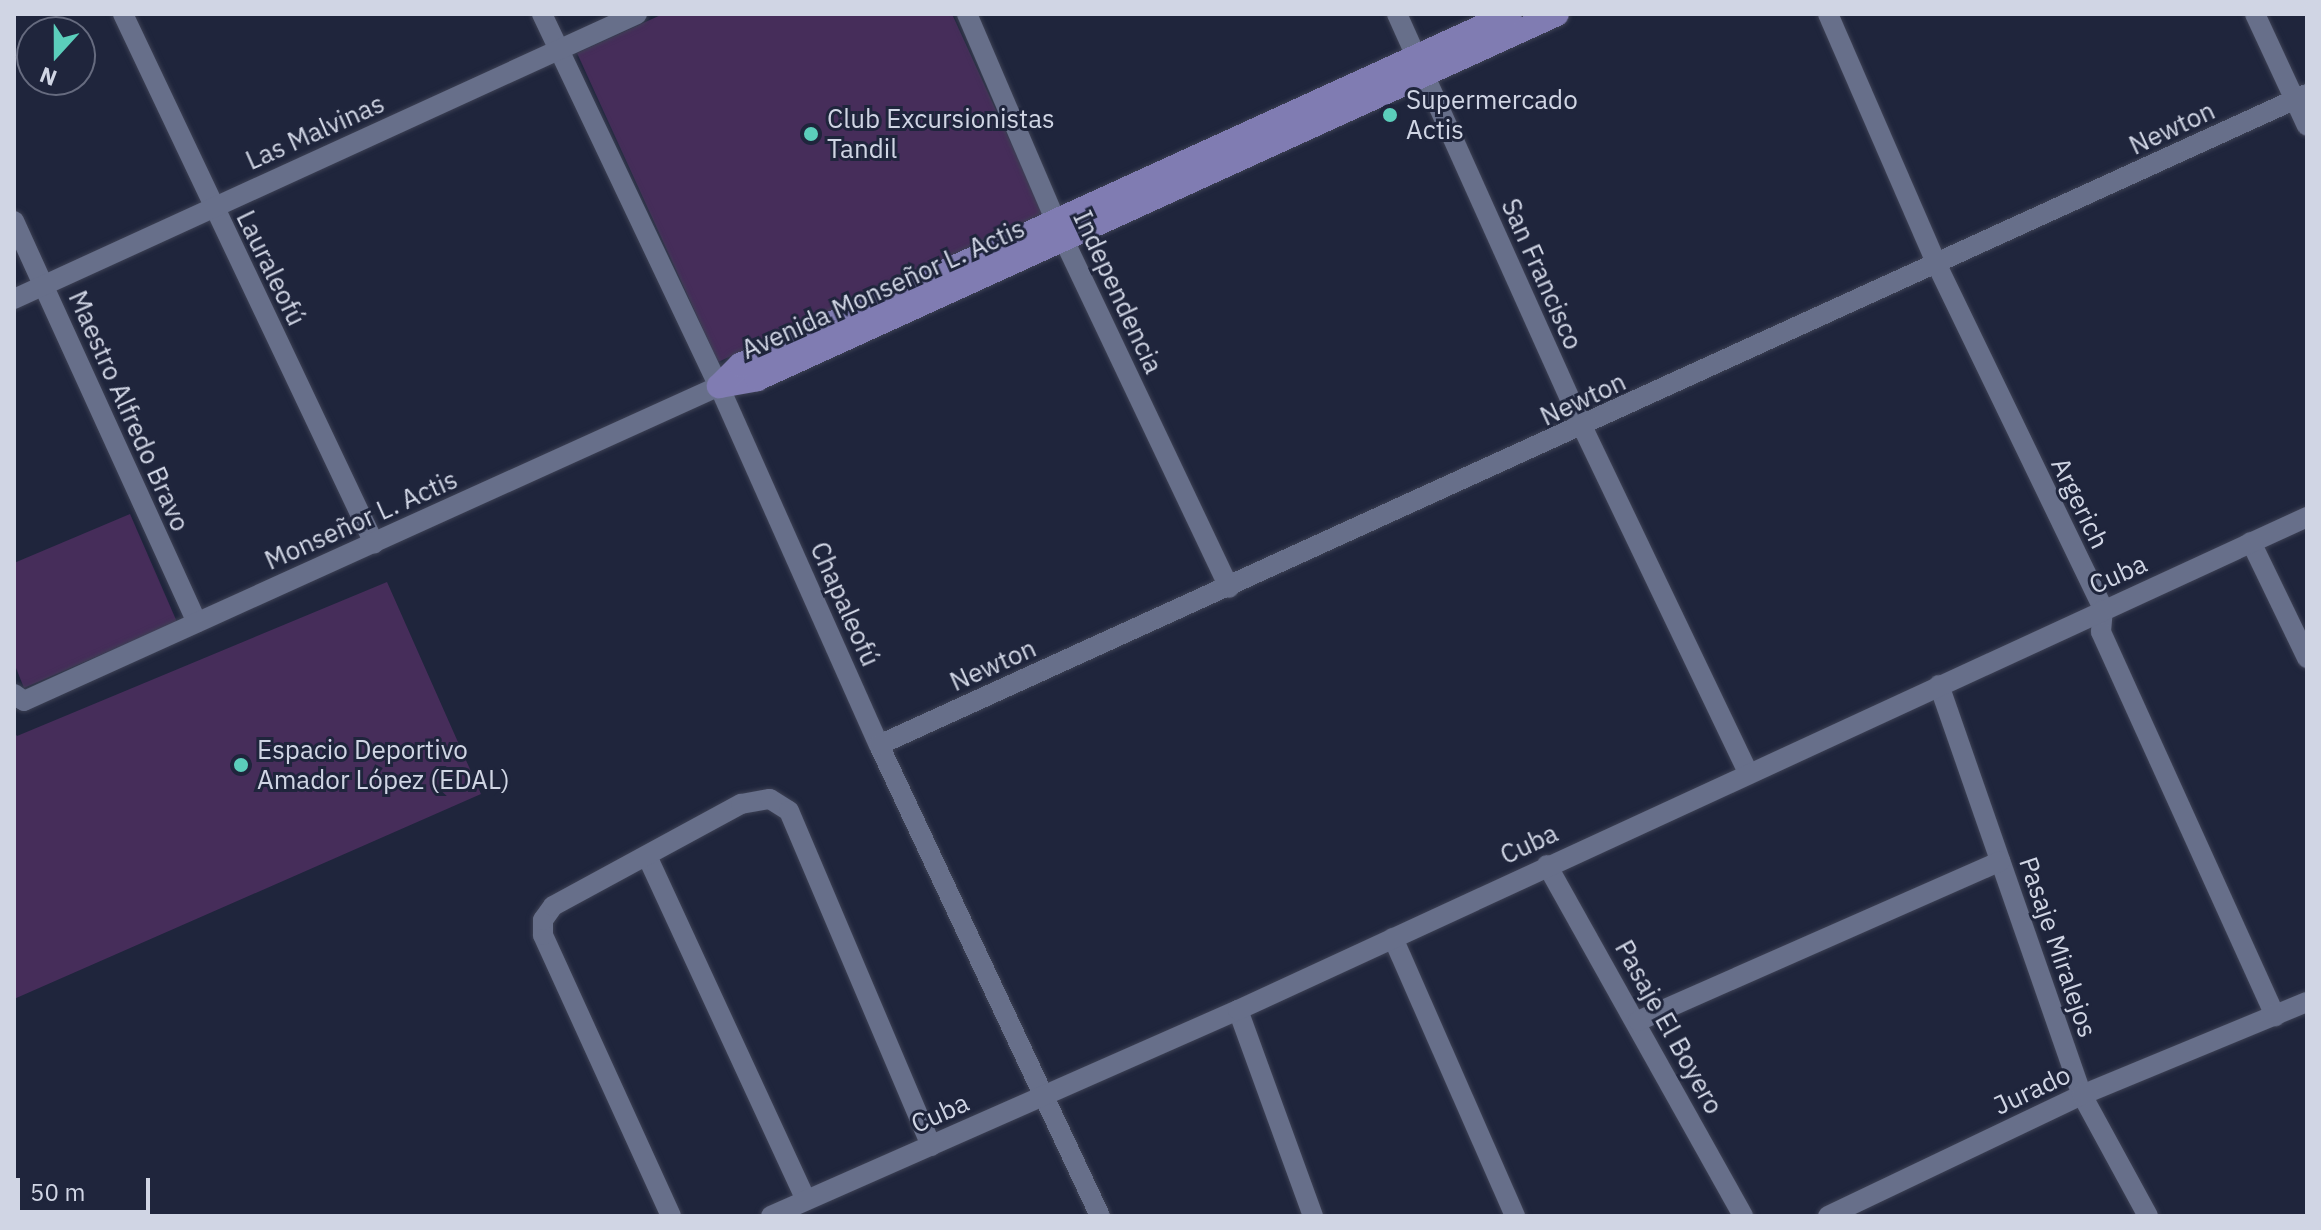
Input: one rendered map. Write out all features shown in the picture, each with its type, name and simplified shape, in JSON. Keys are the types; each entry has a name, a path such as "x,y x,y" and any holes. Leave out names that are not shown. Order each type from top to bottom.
{"main road":[{"name":"Avenida Monseñor L. Actis","path":"1420,66 1510,14"},
{"name":"Avenida Monseñor L. Actis","path":"719,386 757,379 1060,230 1420,66 1557,14"}],"street":[{"name":"Lauraleofú","path":"123,14 374,543"},
{"name":"Chapaleofú","path":"542,14 719,386 879,745 1100,1216"},
{"name":"Las Malvinas","path":"14,299 637,14"},
{"name":"Independencia","path":"967,14 1060,230 1229,588"},
{"name":"San Francisco","path":"1397,14 1583,428 1747,771"},
{"name":"Argerich","path":"1828,14 1937,265 2103,609 2101,632 2275,1016"},
{"path":"2255,14 2301,97 2307,126"},
{"name":"Newton","path":"879,745 1583,428 2301,97"},
{"name":"Maestro Alfredo Bravo","path":"14,221 197,622"},
{"name":"Monseñor L. Actis","path":"19,698 197,622 719,386"},
{"name":"Cuba","path":"771,1216 1238,1010 1747,771 2307,517"},
{"path":"2251,542 2307,658"},
{"name":"Pasaje Miralejos","path":"1939,685 2082,1095 2148,1216"},
{"path":"671,1216 543,935 543,920 553,906 741,804 770,799 789,811 931,1146"},
{"path":"647,856 806,1200"},
{"path":"1638,1021 2000,861"},
{"name":"Pasaje El Boyero","path":"1547,865 1638,1021 1743,1216"},
{"path":"1393,938 1515,1216"},
{"name":"Jurado","path":"1828,1216 2082,1095 2307,1002"},
{"path":"1238,1010 1313,1216"}],"shaded area":[{"name":"Club Excursionistas Tandil","path":"663,14 952,14 1044,215 718,362 577,53"},
{"path":"130,514 177,622 24,688 14,663 14,563"},
{"name":"Espacio Deportivo Amador López (EDAL)","path":"387,582 481,794 14,999 14,732 17,736"}],"place":[{"name":"Supermercado Actis","path":"1390,115"},
{"name":"Club Excursionistas Tandil","path":"811,134"},
{"name":"Espacio Deportivo Amador López (EDAL)","path":"241,765"}]}
